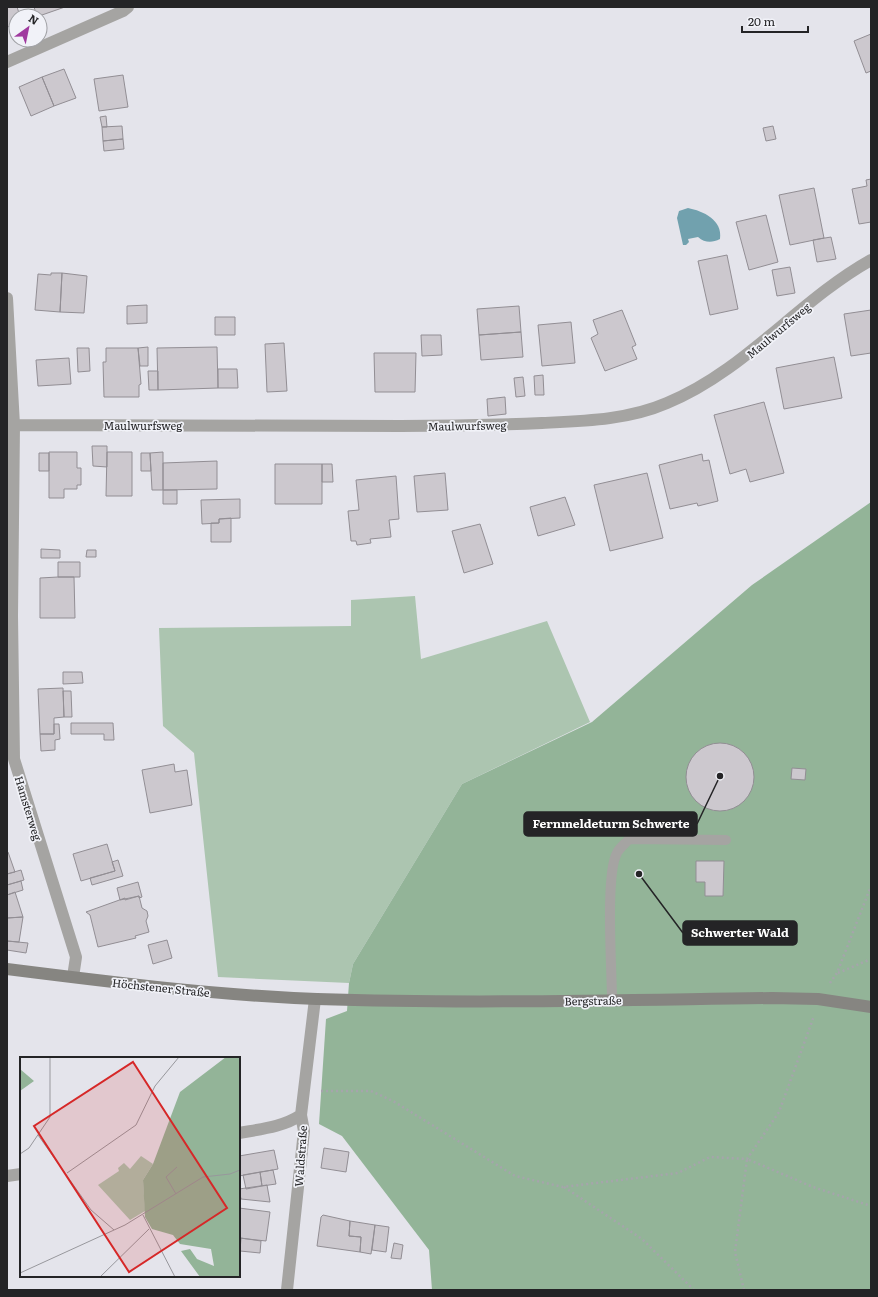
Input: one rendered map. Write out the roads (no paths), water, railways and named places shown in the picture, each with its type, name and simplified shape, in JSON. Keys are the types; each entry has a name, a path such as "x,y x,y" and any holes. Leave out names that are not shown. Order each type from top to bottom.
{"main road":[{"name":"Höchstener Straße","path":"7,969 168,989 315,999"},
{"name":"Bergstraße","path":"315,999 440,1002 818,999 871,1007"}],"street":[{"path":"7,62 123,11 128,7"},
{"name":"Maulwurfsweg","path":"14,425 480,426 588,421 615,417 664,405 702,386 751,352 819,295 871,260"},
{"name":"Hamsterweg","path":"7,298 14,425 12,616 14,759 76,957 73,977"},
{"name":"Waldstraße","path":"287,1290 304,1131 301,1115 315,999"},
{"path":"240,1133 274,1127 292,1121 301,1115"},
{"path":"7,1176 20,1174"}],"lane":[{"path":"612,1000 612,866 617,853 629,840 726,840"}],"water":[{"path":"688,208 700,211 711,218 718,227 720,239 709,242 698,237 688,239 689,242 686,245 683,245 677,218 679,211"}],"place":[{"name":"Fernmeldeturm Schwerte","path":"720,776"},
{"name":"Schwerter Wald","path":"639,874"}]}
